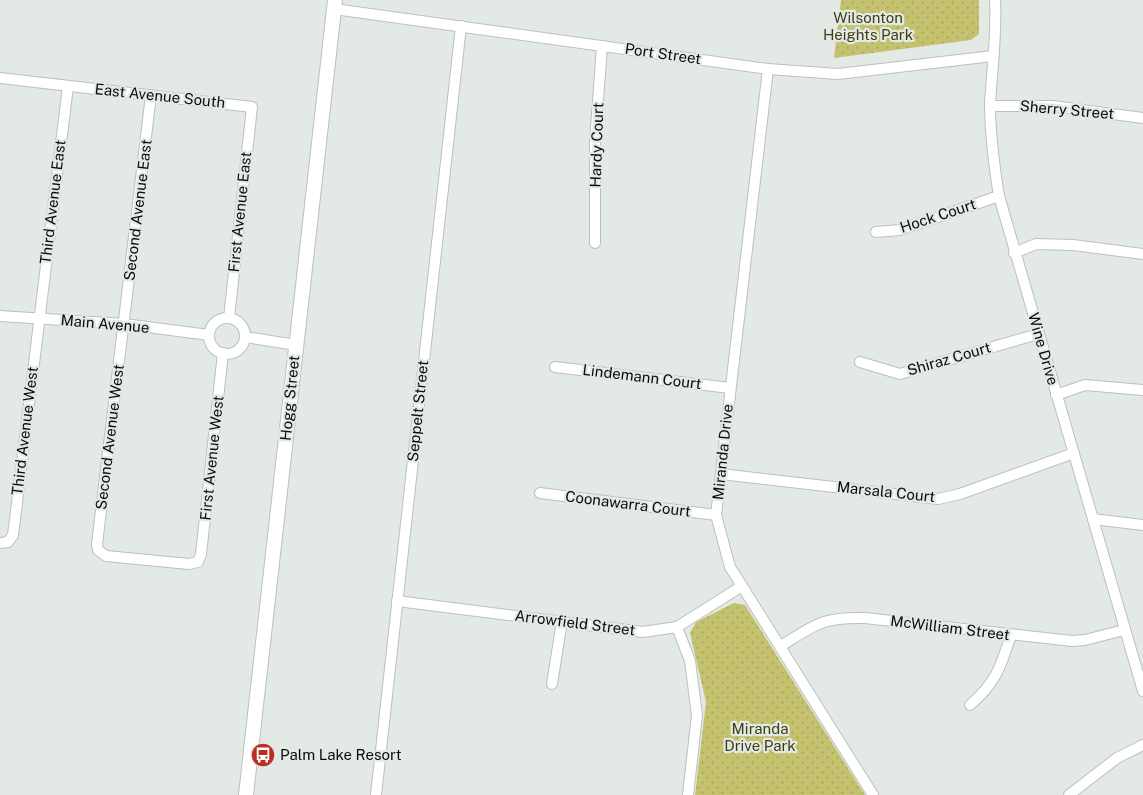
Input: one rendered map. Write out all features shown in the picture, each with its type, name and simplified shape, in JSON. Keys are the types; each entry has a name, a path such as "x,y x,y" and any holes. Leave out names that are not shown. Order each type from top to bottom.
{"street":[{"name":"Wine Drive","path":"995,0 996,28 990,106 991,146 999,196 1124,630 1142,685"},
{"name":"Port Street","path":"334,5 461,26 768,69 838,74 993,56"},
{"name":"Hogg Street","path":"246,795 334,5"},
{"name":"Seppelt Street","path":"376,795 461,26"},
{"name":"Hardy Court","path":"595,243 596,141 602,46"},
{"name":"Miranda Drive","path":"768,69 716,515 730,566 874,795"},
{"name":"East Avenue South","path":"0,78 252,107"},
{"name":"Third Avenue East","path":"38,318 68,86"},
{"name":"Second Avenue East","path":"124,324 151,95"},
{"name":"Sherry Street","path":"990,106 1053,106 1143,118"},
{"name":"First Avenue East","path":"229,318 252,107"},
{"name":"Hock Court","path":"876,232 900,230 999,196"},
{"path":"1014,253 1036,244 1073,245 1143,254"},
{"name":"Main Avenue","path":"0,316 124,324 209,335"},
{"name":"Third Avenue West","path":"4,543 13,535 38,318"},
{"path":"229,318 239,322 245,332 245,337 238,351 223,354 213,347 209,335 215,322 229,318"},
{"name":"Second Avenue West","path":"124,324 98,550 106,556 188,564 198,562"},
{"name":"Shiraz Court","path":"860,362 900,374 1038,334"},
{"path":"245,337 296,345"},
{"name":"First Avenue West","path":"198,562 202,545 223,354"},
{"name":"Lindemann Court","path":"555,367 730,388"},
{"path":"1056,395 1085,385 1143,390"},
{"name":"Marsala Court","path":"721,474 938,499 960,494 1074,453"},
{"name":"Coonawarra Court","path":"540,493 716,515"},
{"path":"1093,519 1143,525"},
{"name":"Arrowfield Street","path":"397,601 642,632 677,627 742,586"},
{"name":"McWilliam Street","path":"781,646 818,623 834,618 865,618 1072,641 1085,640 1124,630"},
{"path":"552,684 562,621"},
{"path":"677,627 690,661 697,715 688,795"},
{"path":"970,705 986,691 995,678 1011,635"},
{"path":"1069,795 1117,758 1143,745"}],"green space":[{"name":"Wilsonton Heights Park","path":"841,0 979,0 979,34 971,40 834,58"},
{"name":"Miranda Drive Park","path":"734,603 745,605 865,795 695,795 706,702 690,633 696,622"}],"place":[{"name":"Palm Lake Resort","path":"263,755"}]}
